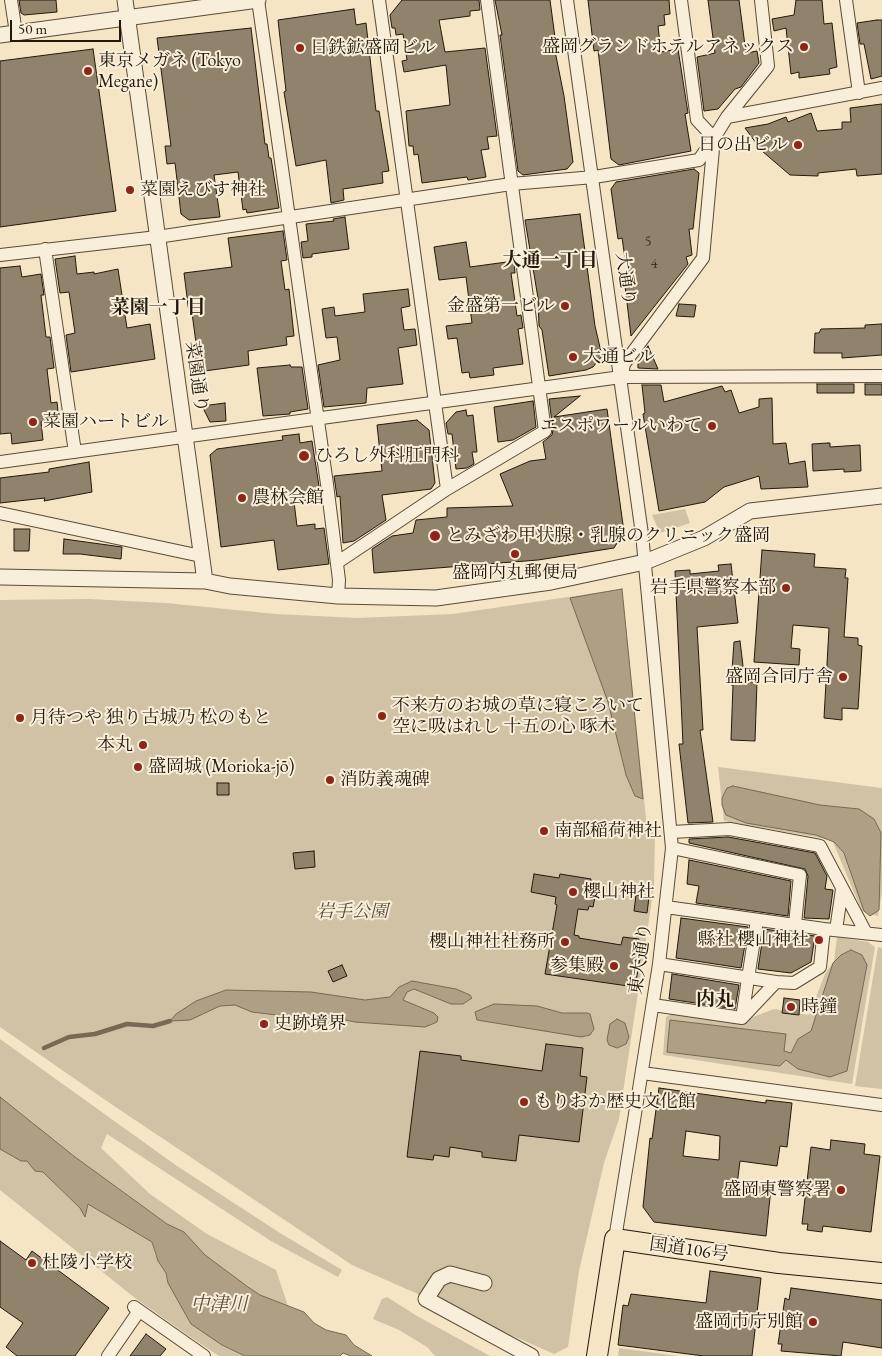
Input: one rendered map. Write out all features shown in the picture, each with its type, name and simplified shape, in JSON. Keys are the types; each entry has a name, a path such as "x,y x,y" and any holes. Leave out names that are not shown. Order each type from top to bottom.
{"highway":[{"name":"国道106号","path":"615,1239 779,1262 882,1273"},
{"path":"596,1356 615,1239"}],"street":[{"path":"11,0 16,33"},
{"name":"菜園通り","path":"125,0 205,581"},
{"path":"0,35 258,0 338,562 338,596"},
{"path":"379,0 447,489"},
{"path":"338,562 447,489 545,431 487,0"},
{"name":"大通り","path":"568,0 594,178 645,562"},
{"path":"621,377 624,364 703,258 714,138 697,120 681,0"},
{"path":"0,255 157,237 511,184 594,178 699,160 727,116 768,66 761,0"},
{"path":"846,0 859,93"},
{"path":"727,116 882,88"},
{"path":"45,249 75,452"},
{"path":"0,462 435,404 621,377 882,376"},
{"path":"0,577 205,581 230,586 338,596 436,598 551,582 645,562 704,538 750,511 882,496"},
{"path":"0,513 201,556"},
{"name":"東大通り","path":"615,1239 659,964 672,848 645,562"},
{"path":"671,832 730,829 820,846 866,933"},
{"path":"672,848 800,875 794,924"},
{"path":"659,964 776,982 794,983 820,967 842,889"},
{"path":"666,907 830,930 882,935"},
{"path":"742,1018 757,920"},
{"path":"742,1018 776,982"},
{"path":"653,1005 742,1018"},
{"path":"642,1073 882,1106"},
{"path":"484,1283 450,1274 439,1279 426,1299 531,1356"},
{"path":"108,1356 137,1309 204,1356"}],"green space":[{"path":"685,509 690,523 660,533 652,515"},
{"name":"岩手公園","path":"622,589 647,828 655,831 654,886 619,1119 604,1163 579,1271 568,1347 554,1354 352,1265 114,1106 0,1027 0,600 89,599 166,603 276,614 357,618 453,614"},
{"path":"718,767 882,788 882,891 878,916 862,911 832,840 724,821"},
{"path":"837,937 868,942 875,947 852,1084 663,1055 666,1017 678,1010 748,1019 774,1009 809,1015 825,974 834,961"},
{"path":"878,947 882,948 882,1089 855,1086"},
{"path":"0,1039 177,1166 280,1233 342,1270 338,1277 271,1241 107,1134 101,1148 150,1194 207,1234 276,1270 288,1306 260,1295 247,1287 205,1255 184,1232 167,1224 75,1157 0,1097"},
{"path":"0,1149 21,1161 27,1161 38,1172 43,1172 80,1208 85,1217 88,1204 152,1242 155,1255 164,1267 168,1283 173,1290 222,1345 245,1356 219,1356 189,1336 135,1298 0,1190"},
{"path":"387,1297 417,1316 490,1356 435,1356 427,1347 399,1330 373,1319 382,1299"},
{"path":"619,1348 679,1356 618,1356"}],"water":[{"path":"622,589 643,799 635,796 626,775 608,702 570,598"},
{"path":"733,786 820,805 859,809 874,819 881,833 879,910 870,916 864,911 844,853 834,842 816,835 746,823 726,815 722,805 722,798 727,788"},
{"path":"851,950 862,955 867,965 847,1071 830,1077 798,1069 786,1060 780,1066 667,1052 670,1020 786,1034 784,1051 791,1053 798,1039 811,1031 833,963 841,955"},
{"path":"412,981 456,989 470,995 472,998 463,1004 451,1004 414,989 407,992 403,1000 434,1013 438,1017 437,1022 425,1027 355,1022 332,1017 301,1018 252,1012 235,1005 220,1006 190,1020 170,1021 176,1014 196,1001 226,990 311,992 365,1000 390,997 399,987"},
{"path":"494,1004 537,1006 562,1013 587,1013 590,1014 594,1029 590,1035 581,1037 477,1020 475,1012"},
{"path":"617,1019 625,1023 629,1037 626,1044 617,1048 609,1045 607,1040 610,1024"},
{"name":"中津川","path":"0,1097 75,1157 167,1224 184,1232 205,1255 248,1287 260,1295 304,1312 314,1323 326,1330 346,1335 354,1345 372,1356 351,1356 343,1353 340,1356 245,1356 222,1345 191,1324 168,1283 166,1273 158,1261 152,1242 88,1204 85,1217 80,1208 43,1172 35,1171 27,1161 21,1161 0,1149"}],"building":[{"path":"19,0 56,0 57,12 24,15 21,13"},
{"path":"402,0 479,0 480,10 470,11 470,16 439,20 445,52 485,48 497,136 487,137 489,149 481,150 486,177 468,180 467,177 422,183 418,154 414,155 413,146 409,146 406,111 450,105 446,65 404,72 402,61 407,60 403,34 396,35 395,28 392,28 390,15"},
{"path":"495,0 550,0 556,45 554,46 564,96 573,162 567,169 523,175 518,171 500,35 502,35"},
{"path":"588,0 669,0 670,14 664,15 665,25 658,26 661,52 678,49 688,113 685,114 691,151 619,165 611,159 598,50 594,51"},
{"path":"708,0 739,0 746,53 757,51 759,63 741,87 735,89 718,109 704,111 697,57 715,53"},
{"path":"796,0 822,0 824,24 832,23 837,67 829,69 830,74 799,78 799,72 791,74 786,28 774,31 772,19 794,15"},
{"path":"354,9 356,25 366,23 376,111 379,111 389,171 382,172 383,183 343,189 344,200 331,203 326,160 296,166 284,92 286,91 278,20"},
{"path":"882,20 882,76 871,79 864,44 860,44 857,23"},
{"path":"251,28 265,144 267,144 269,158 271,158 279,208 247,213 246,209 243,210 238,172 214,175 220,217 189,220 181,214 175,163 167,164 165,146 171,146 157,38"},
{"path":"93,49 116,211 0,227 0,61"},
{"path":"882,104 882,174 857,176 856,169 818,173 818,176 790,175 762,151 745,128 768,124 786,117 788,122 811,113 817,131 842,129 842,122 851,122 850,108"},
{"path":"694,169 699,173 693,229 689,229 692,255 686,257 688,264 631,336 625,286 631,286 622,238 618,239 611,189 616,182"},
{"path":"580,214 595,326 602,356 593,367 586,370 549,376 542,330 539,326 538,298 525,220"},
{"path":"345,217 349,249 312,254 312,257 303,258 301,242 308,241 306,224 334,221 333,219"},
{"path":"283,231 287,260 281,261 285,290 289,289 294,336 286,337 287,345 248,351 249,365 197,372 195,358 198,358 192,313 189,313 184,273 232,267 228,238"},
{"path":"466,242 470,267 514,261 515,273 511,273 517,316 521,315 523,328 518,329 523,364 493,368 494,375 470,378 469,372 462,373 457,338 448,339 446,326 472,323 466,277 439,280 434,247"},
{"path":"75,256 77,274 94,272 94,274 118,269 127,328 150,324 155,359 71,372 66,335 75,333 69,292 60,293 55,259"},
{"path":"20,266 22,277 41,274 44,295 41,295 46,337 50,337 54,368 47,369 51,403 57,402 59,420 41,422 43,440 12,444 11,433 0,434 0,268"},
{"path":"408,289 410,306 401,308 404,330 415,329 417,345 398,348 403,384 367,388 366,403 324,407 318,365 340,360 337,337 326,338 322,309 334,307 335,316 365,312 363,294"},
{"path":"679,304 696,305 694,317 676,316"},
{"path":"882,324 882,355 842,358 842,353 814,353 815,333 819,333 821,329 865,328 865,325"},
{"path":"648,346 658,369 638,368 638,359"},
{"path":"290,365 291,367 302,367 308,409 290,412 290,414 263,416 257,368"},
{"path":"817,384 854,384 854,393 817,393"},
{"path":"865,384 882,384 882,395 865,395"},
{"path":"642,385 661,385 664,402 722,386 725,392 731,390 739,413 759,407 759,399 772,398 773,444 786,443 789,464 805,461 808,487 761,489 759,476 724,487 705,502 659,511 643,414 645,413"},
{"path":"580,396 554,417 607,409 624,532 614,548 538,560 374,573 372,549 392,536 413,533 416,520 447,517 447,508 513,506 500,474 530,461 546,459 543,442 552,435 553,430 549,399"},
{"path":"533,401 536,427 513,440 498,442 494,407"},
{"path":"225,403 226,421 210,422 202,406"},
{"path":"466,410 467,416 473,415 477,452 472,452 474,464 467,468 456,469 452,434 448,434 446,423 456,412"},
{"path":"417,420 429,430 435,483 431,489 382,495 386,520 354,541 343,543 340,496 337,497 334,476 382,471 377,425"},
{"path":"299,434 300,443 312,441 321,499 294,502 297,526 315,524 315,529 324,528 329,564 278,570 274,540 221,547 210,455 217,449 283,440 282,436"},
{"path":"830,443 830,447 860,445 861,471 844,472 844,469 813,471 812,444"},
{"path":"89,462 92,492 44,501 45,498 0,503 0,478 49,472 49,469"},
{"path":"14,529 30,529 29,551 14,551"},
{"path":"64,539 122,547 121,559 63,554"},
{"path":"762,550 815,554 814,567 846,569 845,578 848,578 844,637 858,638 858,645 862,646 858,709 842,708 842,720 824,718 829,628 793,625 791,648 800,649 799,665 754,662"},
{"path":"731,564 738,623 697,627 703,730 700,730 713,822 688,823 679,744 683,744 675,571 690,570 690,574 719,571 718,565"},
{"path":"740,641 745,682 757,682 755,741 731,740 733,685 731,685 734,642"},
{"path":"217,783 229,783 229,795 217,795"},
{"path":"728,837 815,853 827,876 825,889 833,890 829,919 804,918 808,876 805,869 689,843 689,839"},
{"path":"314,851 315,867 295,869 293,853"},
{"path":"689,860 791,881 788,916 696,903 699,886 687,884"},
{"path":"534,874 559,878 560,874 591,879 590,886 597,887 593,907 589,906 588,910 578,909 574,935 579,936 579,938 621,945 623,937 639,939 636,952 641,953 635,987 545,974 557,905 555,904 556,897 531,892"},
{"path":"636,895 649,897 647,913 634,911"},
{"path":"681,918 748,927 741,968 676,958"},
{"path":"764,929 815,936 811,962 791,973 758,969"},
{"path":"342,965 347,976 333,982 328,971"},
{"path":"672,974 739,985 735,1009 669,999"},
{"name":"時鐘","path":"784,998 800,1000 799,1015 782,1013"},
{"path":"546,1044 583,1048 580,1076 587,1077 579,1142 519,1135 516,1161 482,1157 482,1152 450,1147 449,1157 434,1155 433,1160 407,1157 420,1051 461,1056 461,1060 542,1071"},
{"path":"659,1088 766,1103 766,1100 792,1103 787,1147 780,1146 777,1166 740,1161 737,1185 771,1188 766,1236 654,1222 643,1207 650,1138 652,1139","holes":["686,1131 720,1136 719,1160 683,1156"]},
{"name":"盛岡東警察署","path":"831,1140 865,1144 864,1154 880,1156 871,1232 823,1226 822,1232 807,1230 808,1224 802,1224 811,1147 830,1150"},
{"name":"杜陵小学校","path":"0,1241 26,1260 32,1251 109,1308 75,1356 17,1356 6,1347 23,1323 0,1307"},
{"path":"710,1271 761,1278 752,1356 704,1356 618,1345 623,1305 628,1306 631,1294 706,1303"},
{"name":"盛岡市庁別館","path":"791,1288 882,1300 882,1348 843,1342 841,1356 781,1351 782,1344 778,1344 785,1298 789,1300"},
{"path":"146,1334 166,1349 160,1356 130,1356"}],"waterway":[{"path":"44,1048 69,1037 95,1034 127,1024 153,1026 170,1021"}],"place":[{"name":"盛岡グランドホテルアネックス","path":"804,47"},
{"name":"日鉄鉱盛岡ビル","path":"300,48"},
{"name":"東京メガネ (Tokyo Megane)","path":"88,71"},
{"name":"日の出ビル","path":"798,145"},
{"name":"菜園えびす神社","path":"130,190"},
{"name":"金盛第一ビル","path":"565,306"},
{"name":"大通ビル","path":"573,357"},
{"name":"菜園ハートビル","path":"33,422"},
{"name":"エスポワールいわて","path":"712,426"},
{"name":"ひろし外科肛門科","path":"304,456"},
{"name":"農林会館","path":"242,498"},
{"name":"とみざわ甲状腺・乳腺のクリニック盛岡","path":"435,536"},
{"name":"盛岡内丸郵便局","path":"515,554"},
{"name":"岩手県警察本部","path":"786,588"},
{"name":"盛岡合同庁舎","path":"843,677"},
{"name":"不来方のお城の草に寝ころいて 空に吸はれし 十五の心 啄木","path":"382,716"},
{"name":"月待つや 独り古城乃 松のもと","path":"20,718"},
{"name":"本丸","path":"143,745"},
{"name":"盛岡城 (Morioka-jō)","path":"138,767"},
{"name":"消防義魂碑","path":"330,780"},
{"name":"南部稲荷神社","path":"544,831"},
{"name":"櫻山神社","path":"573,892"},
{"name":"縣社 櫻山神社","path":"819,940"},
{"name":"櫻山神社社務所","path":"565,942"},
{"name":"参集殿","path":"614,966"},
{"name":"時鐘","path":"791,1007"},
{"name":"史跡境界","path":"264,1024"},
{"name":"もりおか歴史文化館","path":"524,1102"},
{"name":"盛岡東警察署","path":"841,1190"},
{"name":"杜陵小学校","path":"32,1263"},
{"name":"盛岡市庁別館","path":"813,1322"}],"district":[{"name":"大通一丁目","path":"550,261"},
{"name":"菜園一丁目","path":"158,308"},
{"name":"内丸","path":"715,1000"}]}
